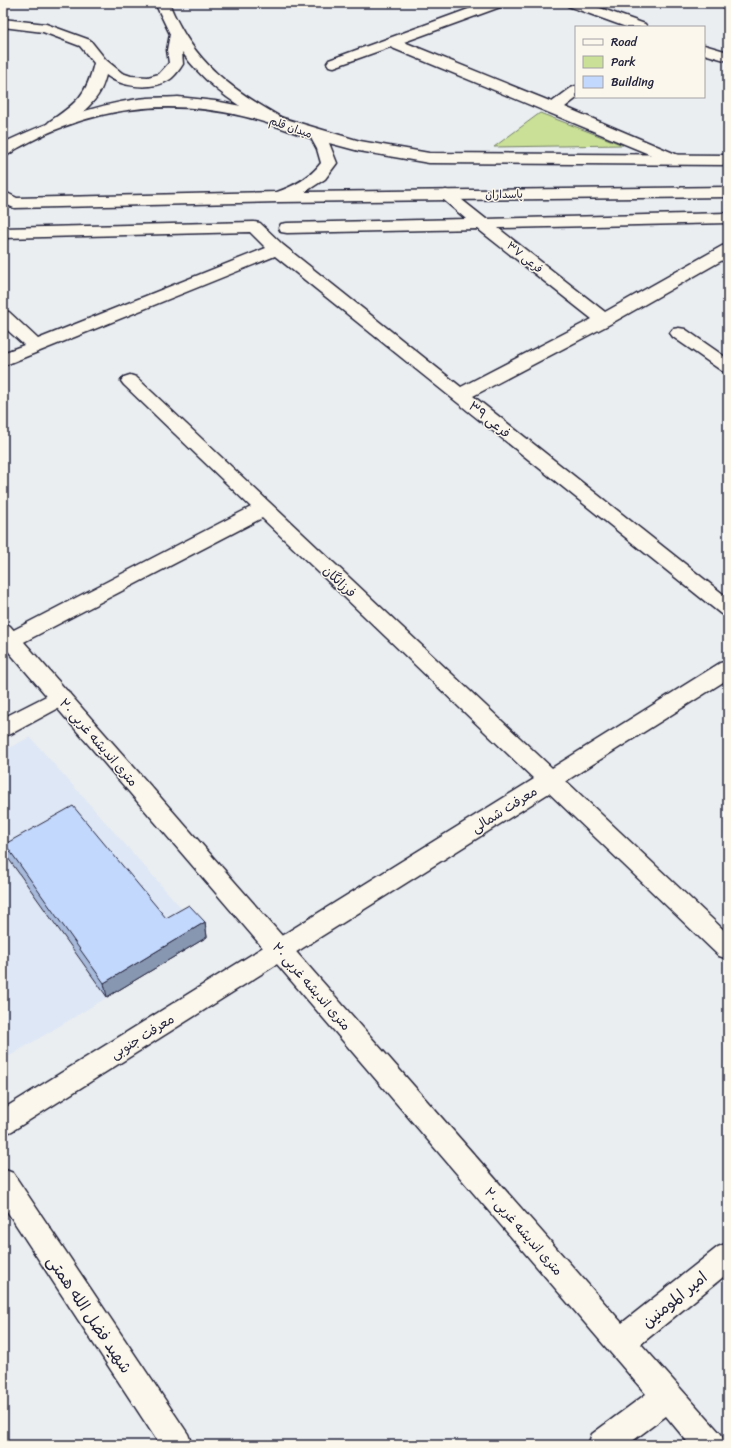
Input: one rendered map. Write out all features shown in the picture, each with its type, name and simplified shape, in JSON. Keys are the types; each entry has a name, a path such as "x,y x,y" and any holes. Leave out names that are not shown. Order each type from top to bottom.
{"main road":[{"path":"162,3 177,34 206,72 233,96 280,123"},
{"path":"334,63 498,3"},
{"path":"572,3 637,26"},
{"path":"3,23 46,28 85,43 102,63 117,76 129,80 149,82 164,77 176,64 174,50 177,34"},
{"path":"390,42 554,108 678,161"},
{"path":"705,49 728,57"},
{"path":"54,125 83,105 98,84 102,63"},
{"path":"554,108 575,93"},
{"name":"میدان قلم","path":"6,148 54,125 106,110 139,103 178,102 215,106 246,112 317,135 325,149 329,163 321,175 301,189 280,196 7,201"},
{"path":"317,135 359,146 429,158 678,161 728,160"},
{"name":"پاسداران","path":"280,196 728,192"},
{"name":"فرعی ۳۷","path":"446,195 604,320"},
{"path":"287,228 728,218"},
{"name":"فرعی ۳۹","path":"3,233 254,227 277,249 727,607"},
{"path":"3,360 277,249"},
{"path":"460,395 604,320 728,250"},
{"path":"3,316 36,347"},
{"path":"679,333 728,367"},
{"name":"فرزانگان","path":"130,381 264,510 728,949"},
{"path":"7,635 264,510"},
{"name":"۲۰ متری اندیشه غربی","path":"7,635 710,1445"},
{"name":"معرفت شمالی","path":"280,950 728,669"},
{"path":"3,728 60,696"},
{"name":"معرفت جنوبی","path":"3,1124 280,950"},
{"name":"شهید فضل الله همتی","path":"3,1182 177,1445"},
{"name":"امیر المومنین","path":"621,1342 728,1256"},
{"path":"603,1445 668,1396"}],"shaded area":[{"path":"30,737 207,937 3,1060 3,751"}],"green space":[{"path":"540,113 623,145 494,147"}],"building":[{"path":"73,806 166,918 189,905 205,922 104,983 5,844"}]}
